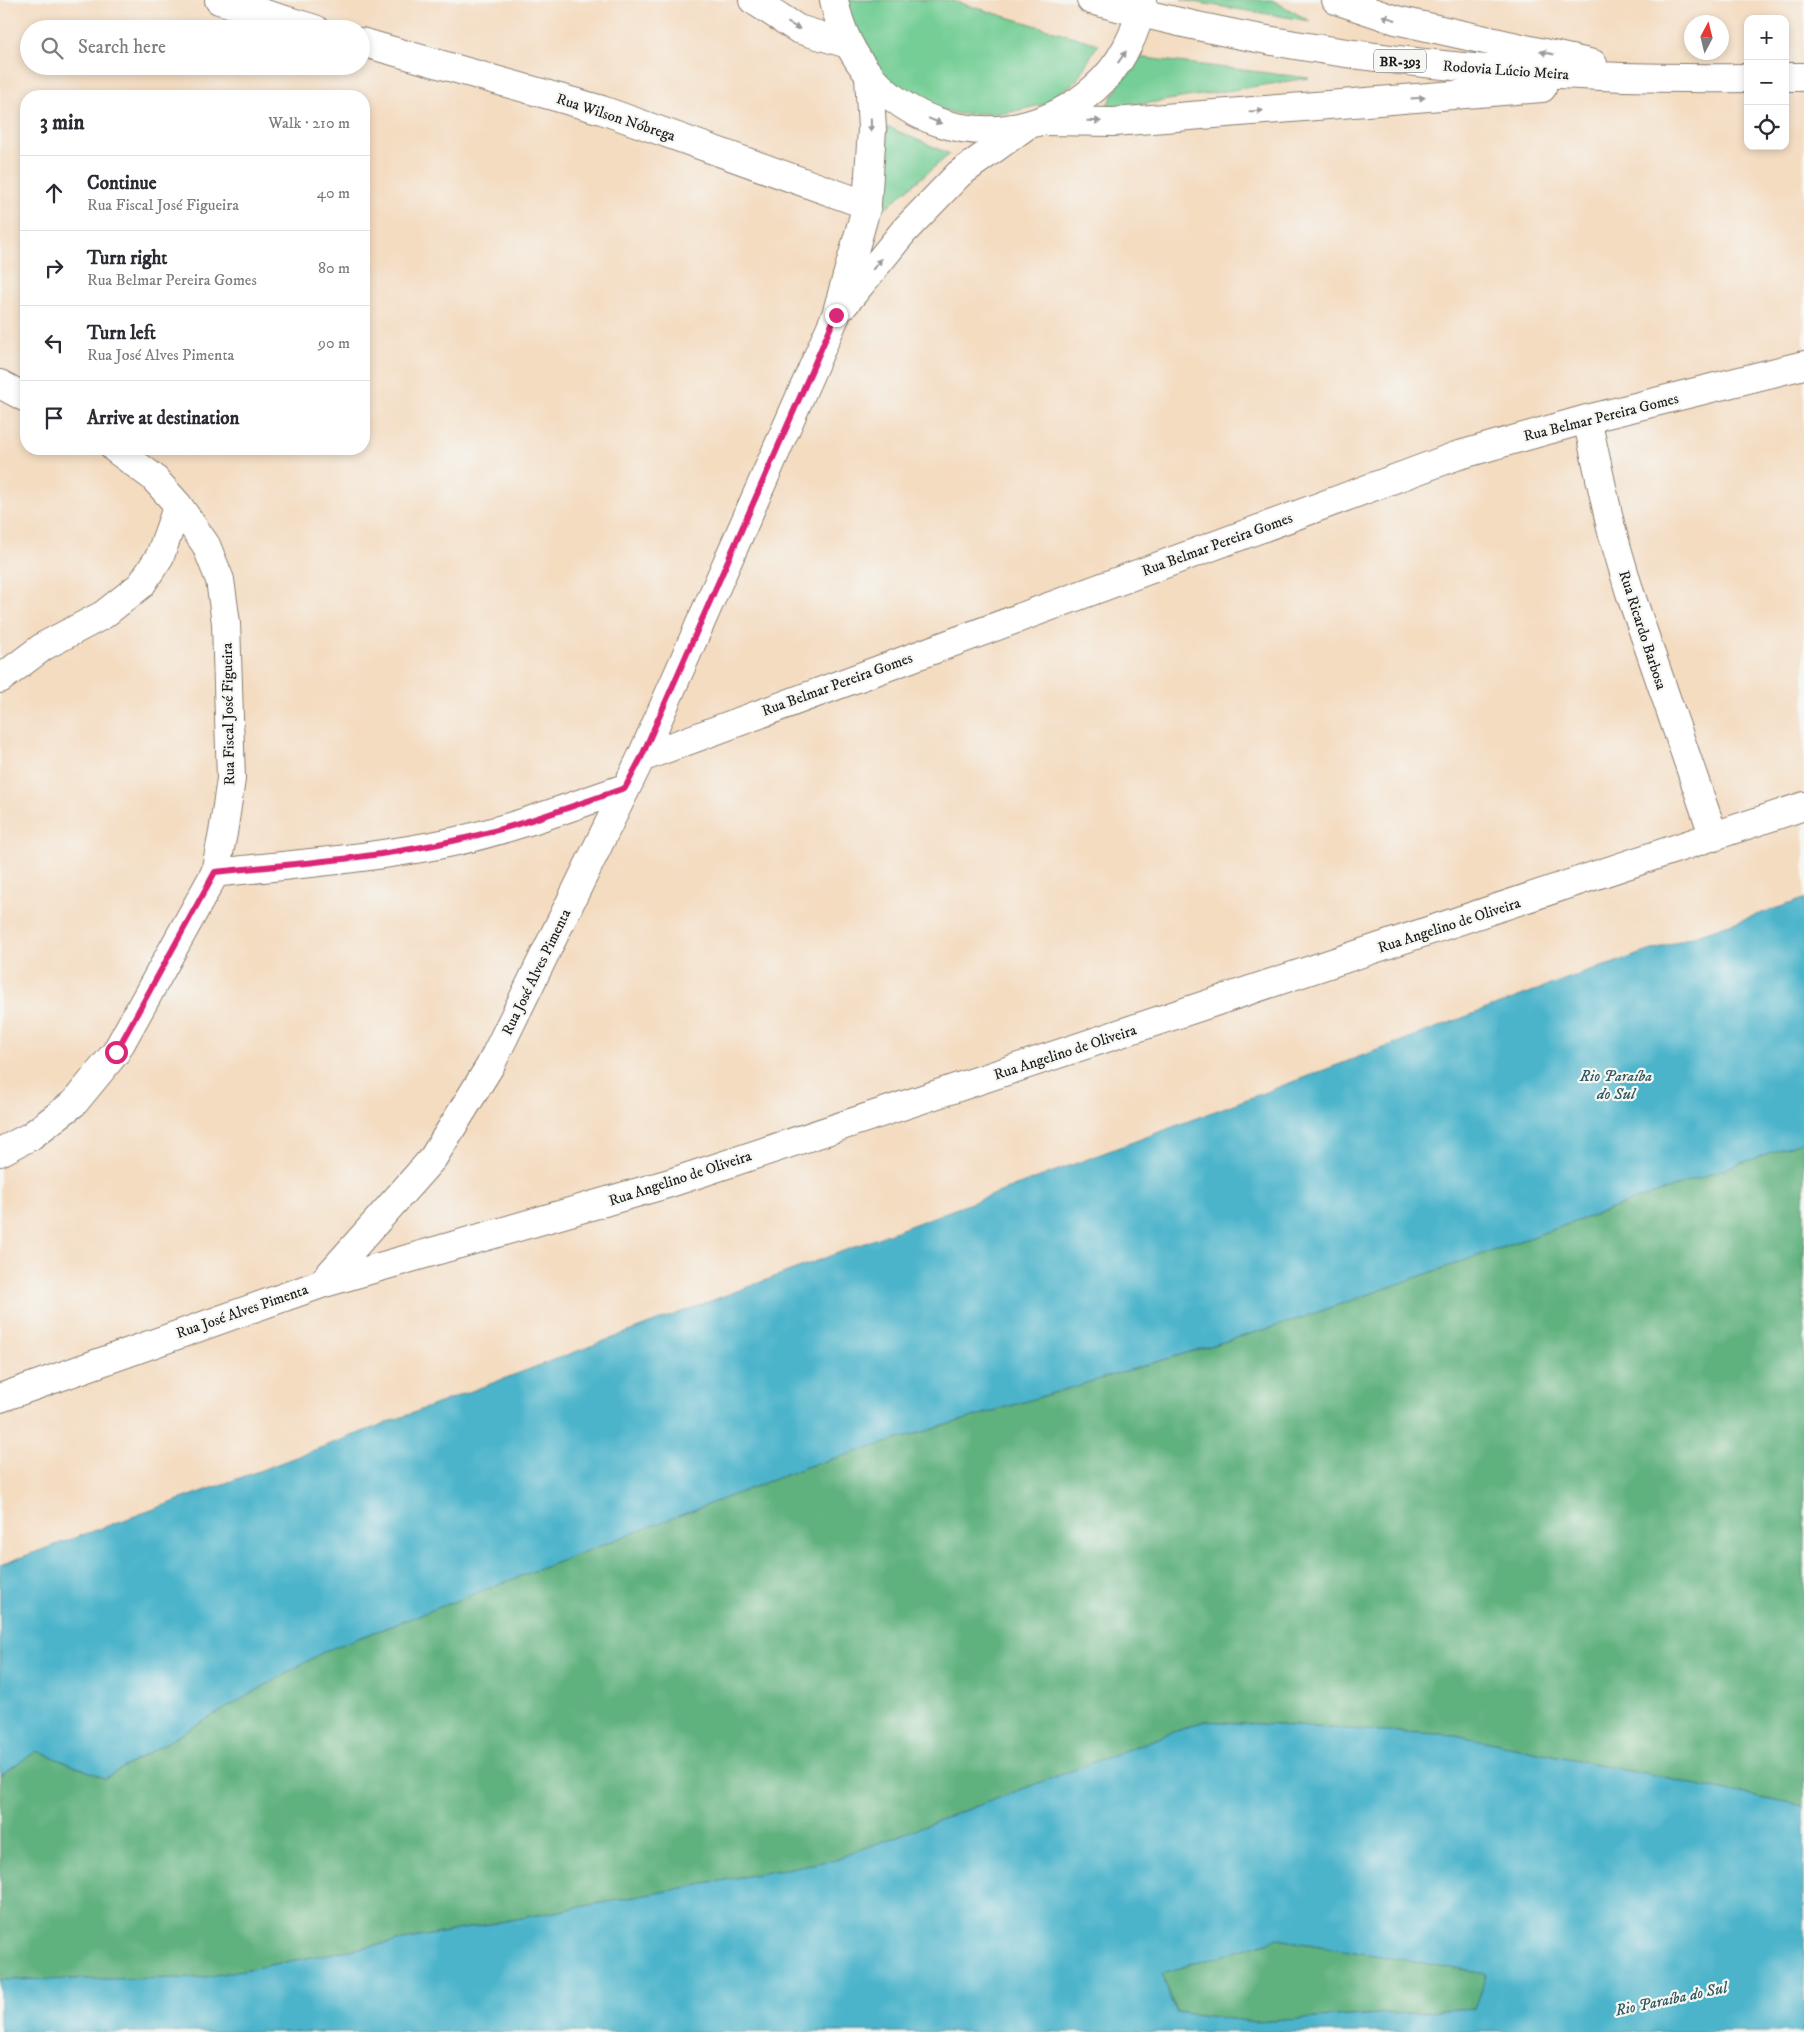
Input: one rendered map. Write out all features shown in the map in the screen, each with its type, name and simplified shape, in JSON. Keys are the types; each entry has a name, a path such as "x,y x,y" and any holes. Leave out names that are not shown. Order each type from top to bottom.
{"main road":[{"path":"219,0 285,20"},
{"path":"753,0 798,29 818,37 848,44"},
{"path":"834,0 837,17 848,44 869,77 890,97 913,112 939,124 967,130 996,131 1035,124 1114,122 1663,79"},
{"name":"Rodovia Lúcio Meira","path":"1091,0 1142,7 1275,42 1376,58 1512,73 1663,79 1744,78"},
{"path":"1336,0 1396,20 1663,79"},
{"path":"1035,124 1079,103 1106,79 1127,48 1142,7"},
{"name":"Rua Wilson Nóbrega","path":"370,45 602,110 867,204"},
{"name":"Rua José Alves Pimenta","path":"0,1398 321,1284 433,1158 490,1066 641,758 836,315 867,204 872,129 869,77"},
{"path":"1789,77 1804,77"},
{"name":"Rua José Alves Pimenta","path":"836,315 904,231 946,186 959,174 1035,124"},
{"name":"Rua Belmar Pereira Gomes","path":"641,758 1456,456 1587,419 1804,365"},
{"path":"0,384 20,395"},
{"name":"Rua Ricardo Barbosa","path":"1587,419 1611,528 1630,593 1714,838"},
{"name":"Rua Fiscal José Figueira","path":"0,1152 31,1136 74,1103 116,1052 215,872 231,779 226,623 220,580 206,545 178,505 154,477 123,455"},
{"path":"0,678 44,646 103,615 141,585 160,556 178,505"},
{"path":"215,872 397,853 451,842 534,819 625,788"},
{"name":"Rua Angelino de Oliveira","path":"321,1284 670,1183 1714,838 1804,806"}],"green space":[{"path":"842,0 950,0 1098,44 1076,81 1045,104 1006,113 958,114 909,100 873,70"},
{"path":"1181,0 1272,0 1310,21"},
{"path":"1136,57 1309,78 1104,110"},
{"path":"888,127 950,154 874,217"},
{"path":"1804,1141 1804,1807 1455,1735 1204,1721 833,1860 200,1978 0,1980 0,1775 37,1751 105,1778 325,1651 806,1467 1290,1322"},
{"path":"1278,1939 1487,1974 1474,2008 1255,2022 1176,2012 1162,1973"}],"water":[{"name":"Rio Paraíba do Sul","path":"1804,899 1804,1141 1290,1322 806,1467 325,1651 105,1778 37,1751 0,1775 0,1565 256,1472 1566,979"},
{"name":"Rio Paraíba do Sul","path":"1204,1721 1455,1735 1804,1807 1804,2032 0,2032 0,1980 200,1978 833,1860","holes":["1278,1939 1487,1974 1474,2008 1255,2022 1175,2012 1162,1973"]}],"route":[{"path":"116,1052 215,872 397,853 460,840 534,819 625,788 641,758 836,315"}]}
